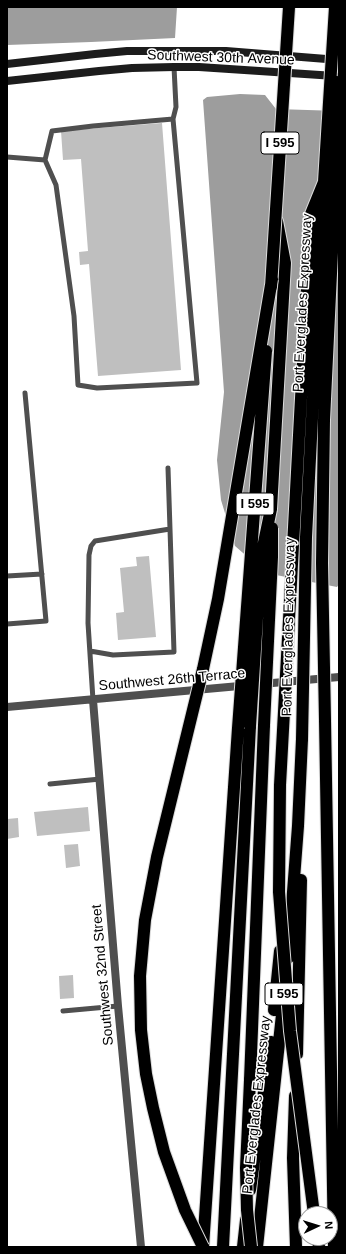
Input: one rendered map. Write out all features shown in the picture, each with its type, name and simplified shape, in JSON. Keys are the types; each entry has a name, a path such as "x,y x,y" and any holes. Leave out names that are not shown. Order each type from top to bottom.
{"highway":[{"name":"I 595","path":"203,1247 244,727 289,7"},
{"name":"Port Everglades Expressway","path":"257,1247 287,967 298,826 302,739 306,537 324,182 335,7"},
{"path":"334,1247 322,563 324,420 336,170 339,15"},
{"path":"313,1206 290,1031 279,892 280,785 311,214 324,182"},
{"path":"251,1247 247,1210 246,1168 272,557 271,509 285,263 276,212"},
{"path":"203,1247 185,1210 164,1152 153,1108 146,1074 141,1030 140,976 145,920 157,857 201,677 218,599 272,280"},
{"path":"223,1247 244,727 261,557 271,509"},
{"path":"296,1247 293,1158 304,813 302,739"},
{"path":"243,1247 247,1206 270,1052 290,853 298,826"},
{"path":"195,1247 207,1192"}],"main road":[{"name":"Southwest 30th Avenue","path":"7,64 127,51 226,51 339,60"},
{"name":"Southwest 30th Avenue","path":"7,81 106,70 174,67 205,67 339,76"}],"street":[{"name":"Southwest 26th Terrace","path":"7,707 339,677"},
{"name":"Southwest 32nd Street","path":"94,700 118,1006 141,1247"}],"lane":[{"path":"173,119 52,131 45,160 56,185 74,316 78,385 97,388 197,383 173,119 176,107 174,67"},
{"path":"7,157 45,160"},
{"path":"7,624 46,621 25,393"},
{"path":"90,651 113,655 174,652 168,468"},
{"path":"94,700 88,624 89,555 91,546 95,541 170,529"},
{"path":"7,576 42,574"},
{"path":"50,784 100,779"},
{"path":"64,1011 118,1006"}],"shaded area":[{"path":"7,7 177,7 175,38 7,45"},
{"path":"240,94 265,95 276,109 339,111 339,584 337,587 266,573 235,546 221,500 217,460 224,392 203,100 207,97"}],"building":[{"path":"162,123 181,370 98,376 89,264 80,265 79,252 88,251 81,159 63,160 61,131"},
{"path":"149,556 156,637 118,640 116,613 124,612 120,568 137,566 136,557"},
{"path":"88,807 90,831 37,836 34,812"},
{"path":"18,818 19,837 7,839 7,819"},
{"path":"78,844 80,866 66,868 64,845"},
{"path":"73,975 74,998 60,999 59,976"}]}
